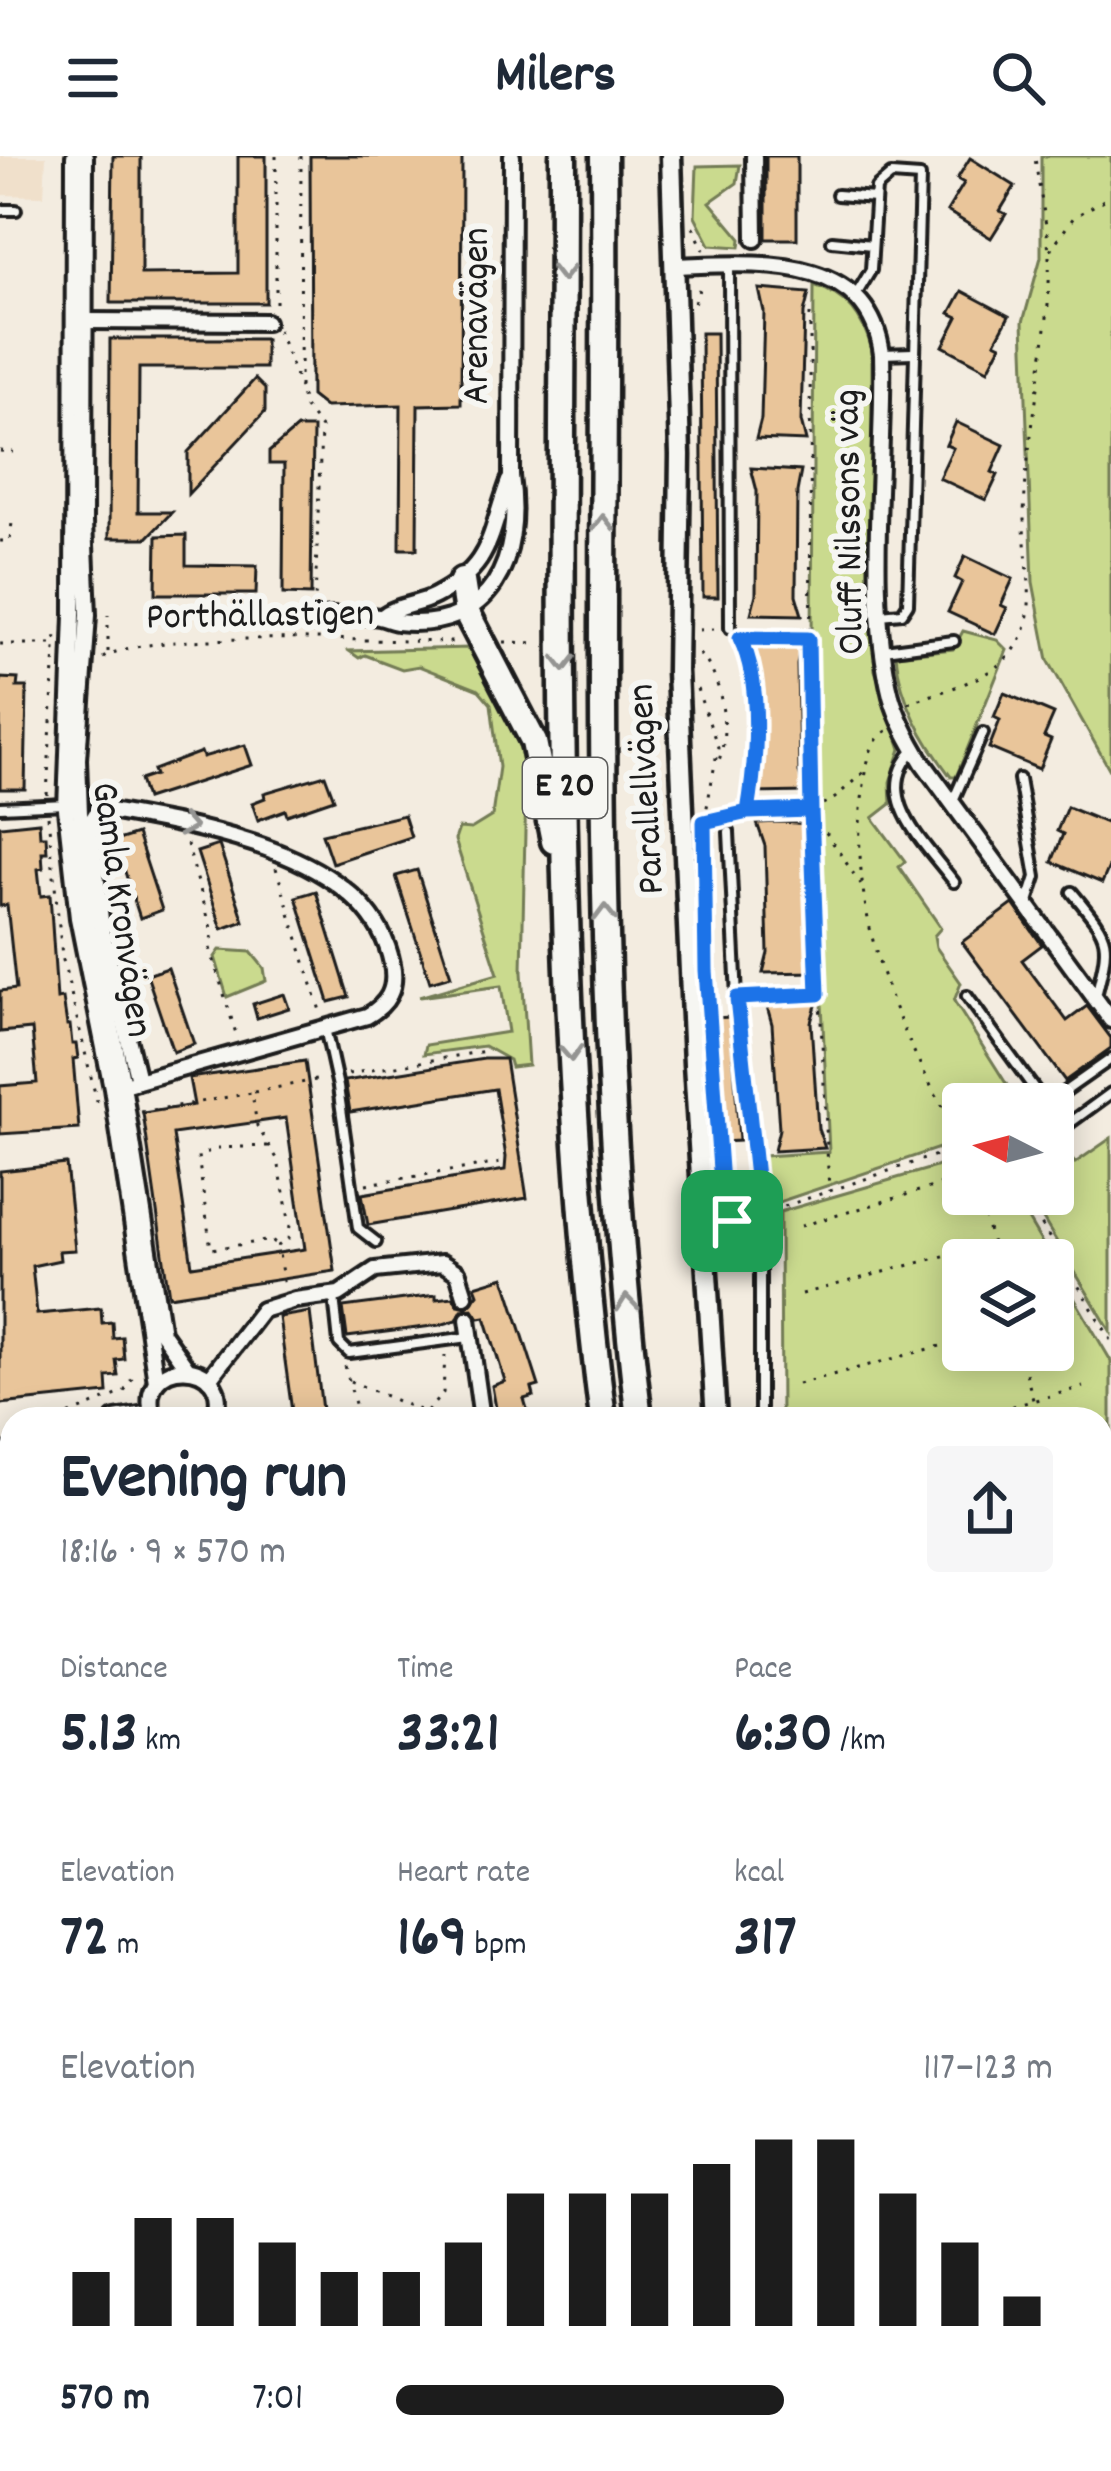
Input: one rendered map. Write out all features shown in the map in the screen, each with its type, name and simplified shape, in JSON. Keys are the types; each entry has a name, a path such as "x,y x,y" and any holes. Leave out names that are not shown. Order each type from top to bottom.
{"highway":[{"name":"E 20","path":"563,156 566,907 578,1181 602,1407"},
{"name":"E 20","path":"604,156 605,909 610,1094 638,1407"},
{"path":"462,581 467,613 535,742 566,907"}],"street":[{"name":"Gamla Kronvägen","path":"74,156 73,804 78,918 124,1084 157,1382 150,1407"},
{"name":"Gamla Kronvägen","path":"73,804 88,615 85,156"},
{"name":"Arenavägen","path":"467,613 503,573 516,512 511,476 512,156"},
{"name":"Parallellvägen","path":"671,156 680,455 676,671 715,1407"},
{"path":"754,156 755,239"},
{"path":"673,266 818,273 856,295"},
{"name":"Oluff Nilssons väg","path":"856,295 872,316 882,354 880,615 895,708 915,749 952,803 1111,1020"},
{"path":"84,321 266,322"},
{"name":"Arenavägen","path":"462,581 488,547 511,476"},
{"path":"382,617 462,581"},
{"path":"315,610 401,622 467,613"},
{"path":"99,809 243,838 349,894 374,922 392,959 390,997 383,1007 367,1016 124,1084 91,822 99,809"},
{"name":"Gamla Kronvägen","path":"124,1084 162,1333 187,1368"},
{"path":"209,1379 242,1341 252,1318 269,1306 347,1291 375,1270 431,1262 451,1267 464,1284 465,1296"},
{"path":"468,1319 480,1407"},
{"path":"157,1382 171,1371 187,1368 209,1379 217,1407"}],"lane":[{"path":"856,295 868,277 875,198 882,179 920,178 908,604 902,613 880,615"},
{"path":"837,196 875,198"},
{"path":"0,210 16,210"},
{"path":"832,241 872,245"},
{"path":"729,266 730,628"},
{"path":"882,354 913,353"},
{"path":"884,650 954,641"},
{"path":"952,803 983,733"},
{"path":"915,749 896,781 898,806 954,883"},
{"path":"1019,779 1036,877 1027,905"},
{"path":"0,807 73,804"},
{"path":"729,832 737,998 760,1215 760,1407"},
{"path":"1072,892 1107,940 1107,960 1095,998"},
{"path":"967,996 1041,1098 1054,1099 1111,1058"},
{"path":"325,1027 358,1228 376,1242"},
{"path":"1074,1120 1111,1093"},
{"path":"704,1226 760,1215"},
{"path":"334,1295 344,1352 470,1337"}],"path":[{"path":"276,156 276,322 305,408 321,428 315,610"},
{"path":"300,390 301,156"},
{"path":"895,708 990,669 1012,652 1025,622 1029,591 1024,523 1045,353 1049,251 1034,156"},
{"path":"1049,251 1074,217 1111,196"},
{"path":"689,215 704,245 694,313"},
{"path":"809,314 811,810 829,1191"},
{"path":"0,452 13,452"},
{"path":"0,541 10,541 12,522"},
{"path":"107,654 108,615"},
{"path":"699,630 730,628 740,638 752,671 754,774 748,812"},
{"path":"740,638 808,639"},
{"name":"Porthällastigen","path":"85,664 98,665 107,654 146,644 203,640 458,642"},
{"path":"497,642 538,643"},
{"path":"0,644 53,644"},
{"path":"691,644 691,665"},
{"path":"699,654 711,666 724,726 702,836"},
{"path":"694,679 718,747 718,761"},
{"path":"901,724 877,737 867,770 859,815 862,886 882,972 909,1043 942,1105"},
{"path":"704,822 748,812 811,810 835,798 867,770"},
{"path":"811,810 862,886"},
{"path":"181,824 212,929 210,948 241,1050"},
{"path":"278,853 275,863 325,1027"},
{"path":"737,998 818,994"},
{"path":"127,1114 486,1051"},
{"path":"252,1093 257,1126 278,1160 290,1225 288,1239 278,1246"},
{"path":"718,1136 721,1184 740,1259 748,1271"},
{"path":"269,1146 217,1148 198,1156 200,1187 211,1249 272,1240 278,1246 286,1302"},
{"path":"760,1215 942,1153"},
{"path":"352,1186 500,1163"},
{"path":"800,1226 942,1184"},
{"path":"1036,1215 1111,1340"},
{"path":"802,1294 942,1256"},
{"path":"798,1384 942,1346"},
{"path":"344,1352 355,1407"},
{"path":"433,1407 443,1393 445,1354"},
{"path":"87,1407 124,1392 138,1368"},
{"path":"1026,1371 1035,1407"},
{"path":"350,1381 409,1407"},
{"path":"1011,1407 1083,1387"}],"shaded area":[{"path":"0,156 46,156 44,196 0,195"}],"green space":[{"path":"1041,156 1111,156 1111,772 1048,660 1033,582 1023,322 1041,257"},
{"path":"740,165 737,183 710,202 741,239 740,247 710,245 695,216 697,166"},
{"path":"814,285 852,309 872,350 875,670 901,749 890,782 891,804 873,818 905,861 899,867 941,928 934,936 936,947 961,983 954,1001 1006,1083 942,1083 942,1147 733,1213 725,1206 725,1184 741,1184 742,1196 766,1196 763,1156 829,1152 815,854"},
{"path":"963,631 997,640 1007,650 956,777 951,777 915,720 896,655 953,649"},
{"path":"470,648 521,751 526,784 522,972 528,1065 511,1067 509,1060 484,1046 424,1054 426,1045 508,1032 501,986 419,997 498,974 455,840 459,828 471,829 492,816 499,767 491,704 479,690 419,666 402,669 349,651"},
{"path":"220,950 251,952 264,968 266,981 227,997 215,957"},
{"path":"1111,1138 1111,1332 1074,1270 1074,1239 1055,1239 1041,1215 1074,1215 1074,1162"},
{"path":"942,1165 942,1215 1025,1215 1040,1239 942,1239 942,1371 1074,1371 1074,1298 1111,1361 1111,1407 781,1407 780,1212"}],"building":[{"path":"113,156 141,156 141,274 238,273 238,156 266,156 266,303 111,303"},
{"path":"310,156 462,156 461,404 418,405 417,549 400,549 401,405 325,407 311,396"},
{"path":"766,156 797,156 797,239 766,239"},
{"path":"970,158 1015,186 991,238 947,211 964,183 957,179"},
{"path":"759,289 809,293 804,313 801,421 806,441 756,439 761,419 764,312"},
{"path":"962,291 1009,316 995,342 1001,345 988,370 943,346 958,317 950,313"},
{"path":"701,333 716,333 718,597 703,597"},
{"path":"110,339 265,339 265,368 139,368 138,512 172,512 147,538 109,538"},
{"path":"255,379 265,389 265,412 188,494 188,452"},
{"path":"956,422 1004,445 992,472 998,475 986,500 939,478 953,448 946,445"},
{"path":"297,428 313,428 311,595 283,594 284,464 269,464 269,452"},
{"path":"751,468 801,471 796,595 802,615 751,614 756,594 757,491"},
{"path":"186,535 186,565 257,566 256,594 156,594 157,536"},
{"path":"965,556 1013,579 995,634 948,612 962,582 955,578"},
{"path":"750,642 801,644 797,665 799,772 805,792 754,793 759,772 757,665"},
{"path":"0,678 18,679 17,687 27,687 25,789 0,789"},
{"path":"1004,693 1054,714 1044,737 1051,740 1039,769 989,748"},
{"path":"245,745 252,765 146,799 140,780 155,775 153,770 201,752 203,757"},
{"path":"325,775 334,799 258,820 252,803 265,798 264,793"},
{"path":"1067,807 1111,825 1111,862 1102,883 1052,862"},
{"path":"404,815 411,837 332,863 322,834"},
{"path":"39,822 47,852 42,852 43,868 38,869 41,896 50,895 57,999 63,998 78,1058 73,1059 79,1129 0,1134 0,1086 37,1083 32,1029 0,1032 0,991 16,989 7,905 0,906 0,826"},
{"path":"757,823 808,824 804,845 808,952 815,972 763,973 768,953 765,846"},
{"path":"137,834 162,910 140,918 115,841"},
{"path":"219,845 244,921 222,929 197,852"},
{"path":"417,870 451,976 430,982 396,876"},
{"path":"316,891 349,997 329,1002 296,897"},
{"path":"1013,904 1042,945 1022,960 1067,1021 1087,1006 1111,1038 1111,1048 1065,1081 962,942"},
{"path":"168,968 194,1044 173,1052 147,975"},
{"path":"284,994 289,1008 257,1018 253,1004"},
{"path":"817,1002 811,1022 818,1129 825,1148 774,1151 779,1129 772,1024 766,1003"},
{"path":"731,1017 739,1141 722,1142 714,1018"},
{"path":"505,1059 527,1198 368,1225 362,1194 505,1170 506,1157 495,1089 350,1112 345,1081"},
{"path":"305,1061 335,1271 169,1296 143,1113 194,1105 189,1078","holes":["286,1118 305,1249 192,1266 173,1134"]},
{"path":"66,1164 75,1250 59,1251 60,1260 32,1266 37,1314 101,1308 102,1323 112,1322 113,1338 122,1337 124,1359 116,1360 118,1376 107,1377 108,1393 0,1404 0,1171"},
{"path":"504,1277 539,1386 532,1388 534,1396 524,1399 526,1407 496,1407 492,1386 505,1381 485,1317 479,1318 473,1309 462,1310 457,1320 440,1325 347,1337 343,1307 436,1295 436,1299 453,1297 458,1305 467,1307 478,1294 475,1286"},
{"path":"310,1312 322,1407 291,1407 279,1317"}],"route":[{"path":"732,1221 721,1184 702,836 704,822 748,812 811,810 808,639 740,638 752,671 754,774 748,812 811,810 818,994 737,998 760,1215 732,1221"}]}
